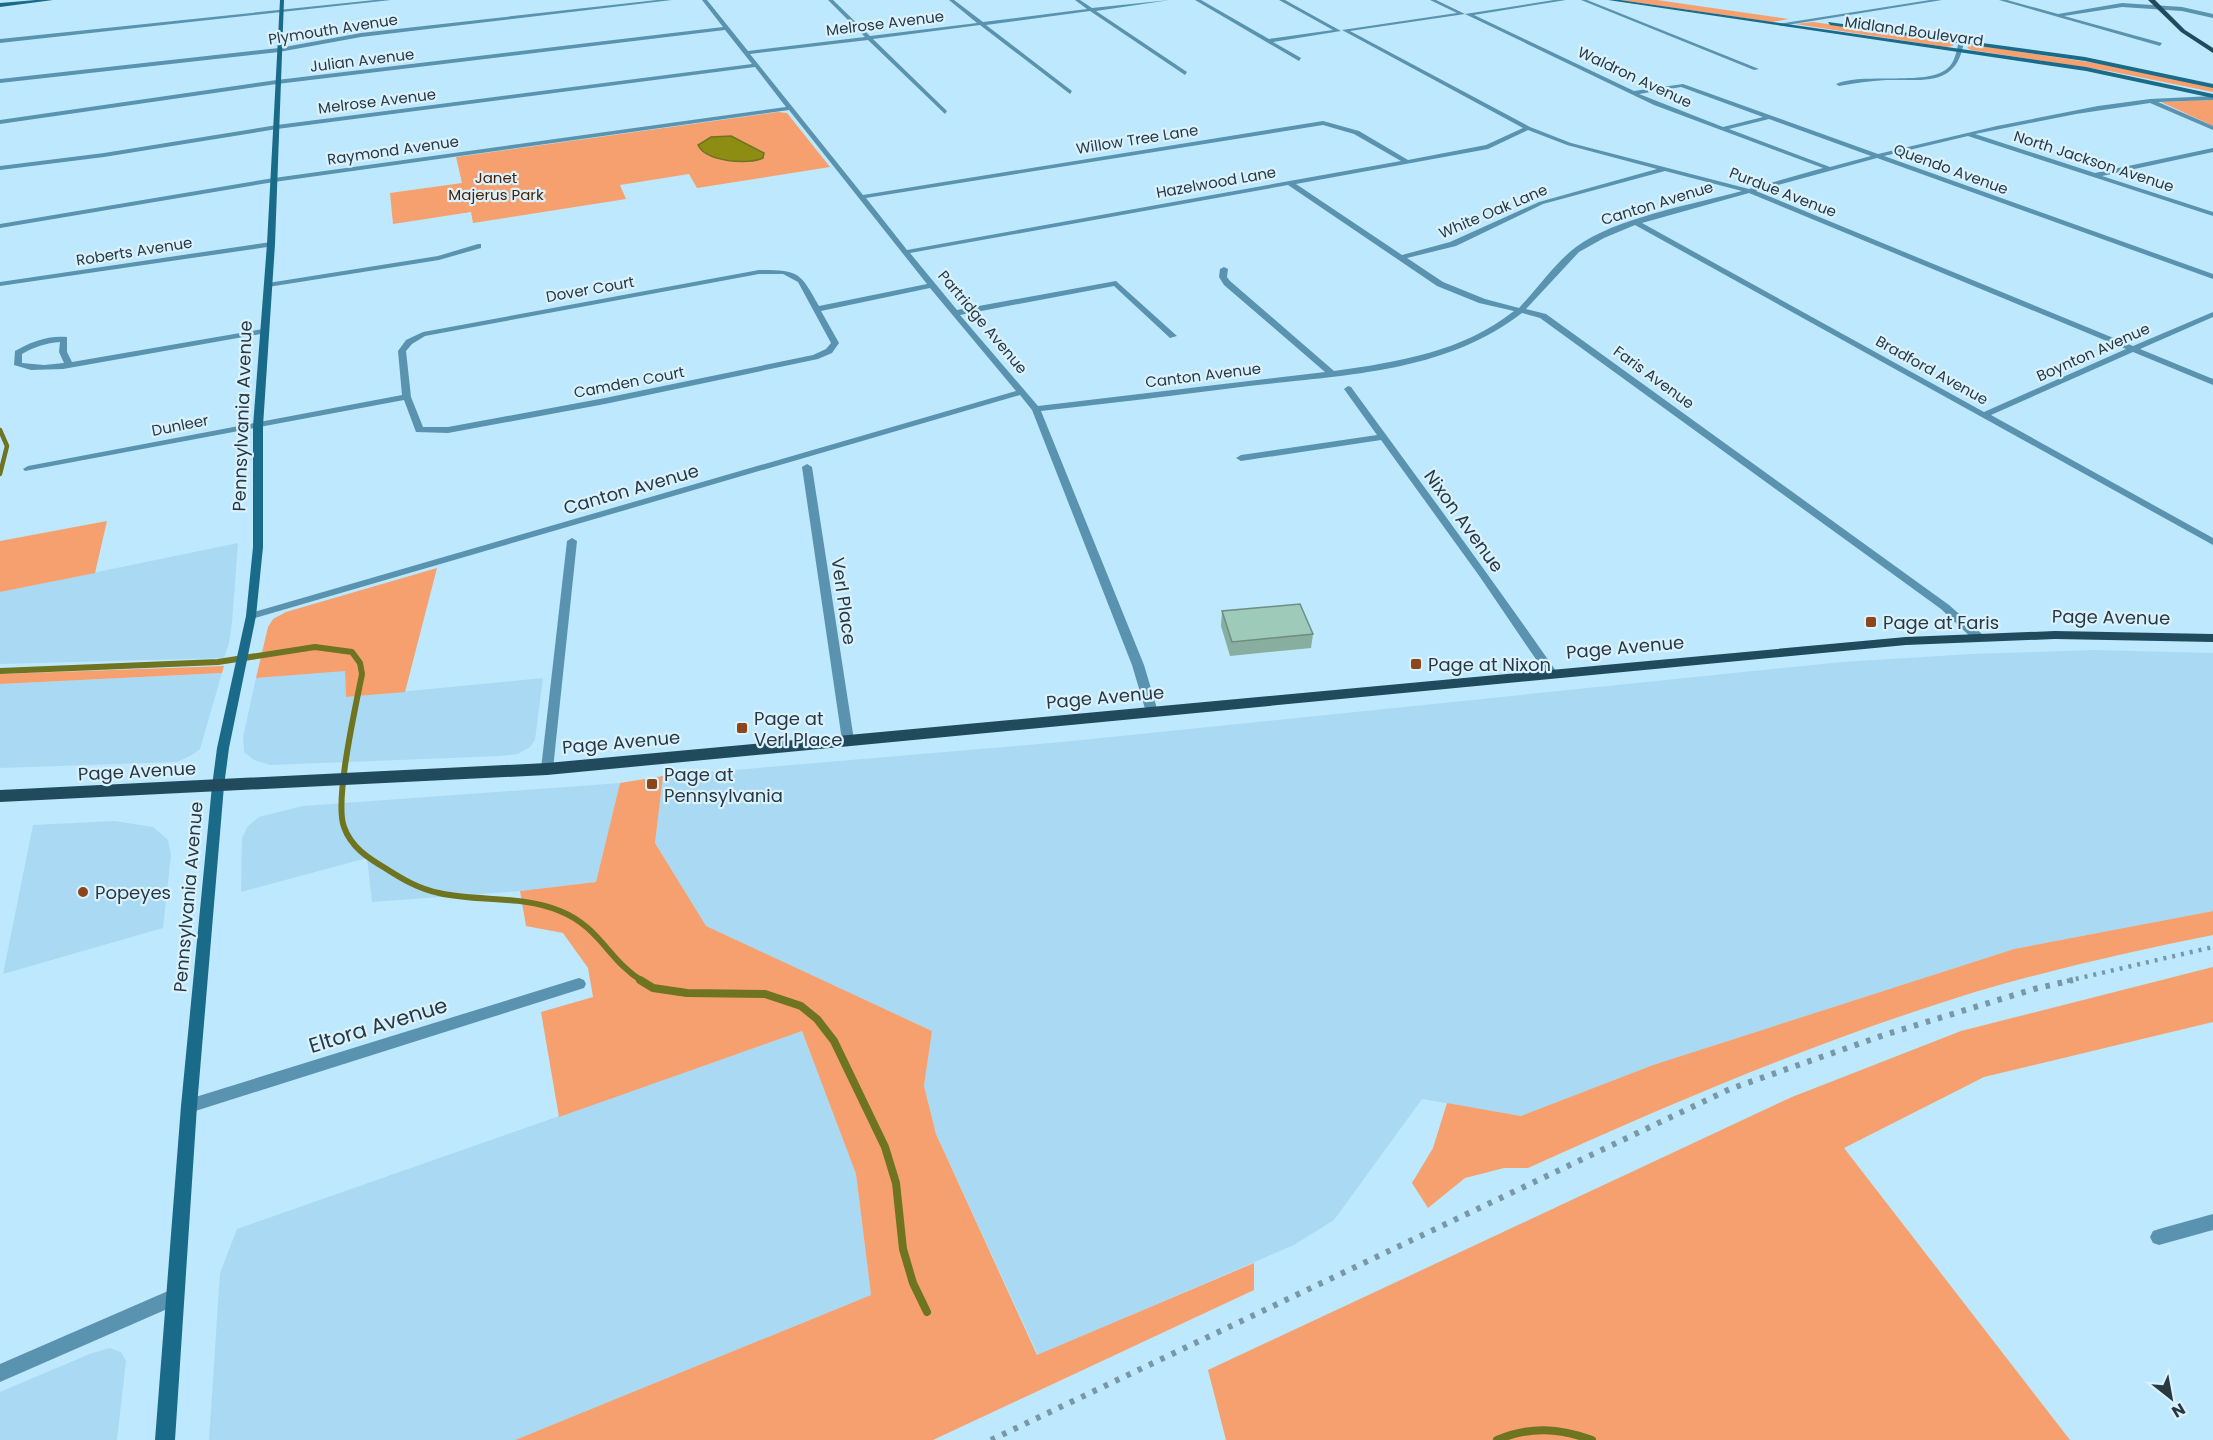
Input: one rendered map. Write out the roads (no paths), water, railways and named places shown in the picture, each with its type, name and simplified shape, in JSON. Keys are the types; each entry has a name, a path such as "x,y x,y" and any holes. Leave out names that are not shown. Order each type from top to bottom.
{"main road":[{"path":"2151,0 2183,31 2213,51"},
{"name":"Page Avenue","path":"0,796 547,769 1906,641 2100,635 2213,638"}],"street":[{"path":"0,5 51,0"},
{"name":"Pennsylvania Avenue","path":"165,1440 189,1107 218,786 223,748 251,616 258,547 258,426 271,243 282,0"},
{"path":"0,40 389,0"},
{"name":"Plymouth Avenue","path":"0,81 279,50 361,35 670,0"},
{"name":"Partridge Avenue","path":"704,0 1036,410 1138,665 1152,712"},
{"path":"830,0 945,112"},
{"path":"951,0 1070,92"},
{"path":"1077,0 1185,73"},
{"name":"Melrose Avenue","path":"748,53 1168,0"},
{"path":"1197,0 1299,59"},
{"name":"Purdue Avenue","path":"1281,0 1528,128 1569,144 1749,191 2213,382"},
{"name":"Waldron Avenue","path":"1432,0 1656,104 1828,168"},
{"path":"1269,41 1564,0"},
{"path":"1583,0 1756,69"},
{"name":"Midland Boulevard","path":"1611,0 2121,75 2213,97"},
{"path":"1781,24 1940,0"},
{"path":"2001,0 2160,44"},
{"path":"2055,16 2122,4 2186,9 2213,16"},
{"name":"Midland Boulevard","path":"1786,17 2085,59 2213,86"},
{"name":"Julian Avenue","path":"0,122 277,82 727,28"},
{"path":"1839,84 1942,74 1952,67 1960,50 1961,41"},
{"name":"Melrose Avenue","path":"0,168 115,153 277,127 757,65"},
{"name":"Quendo Avenue","path":"1634,93 1681,85 2213,277"},
{"name":"Canton Avenue","path":"1036,410 1374,369 1433,355 1492,331 1521,309 1574,251 1601,236 1636,223 1828,168 1967,133 2146,100 2213,97"},
{"path":"2146,100 2213,128"},
{"name":"Raymond Avenue","path":"0,226 274,180 792,108"},
{"path":"1723,129 1768,117"},
{"name":"Willow Tree Lane","path":"862,197 1323,123 1358,131 1407,162"},
{"name":"Hazelwood Lane","path":"906,252 1488,147 1528,128"},
{"name":"North Jackson Avenue","path":"1967,133 2213,214"},
{"path":"2095,175 2213,150"},
{"name":"White Oak Lane","path":"1399,258 1453,244 1541,203 1666,169"},
{"name":"Faris Avenue","path":"1290,183 1427,276 1466,296 1538,313 1553,322 1945,606 1978,637"},
{"name":"Bradford Avenue","path":"1636,223 2213,542"},
{"name":"Roberts Avenue","path":"0,284 271,243"},
{"path":"268,285 439,258 478,246"},
{"path":"1224,269 1223,278 1227,283 1332,374"},
{"name":"Dover Court","path":"407,397 402,351 409,342 435,331 759,272 784,272 791,275 804,285 818,309"},
{"path":"956,314 1116,283 1173,336"},
{"path":"818,309 933,285"},
{"name":"Camden Court","path":"407,397 419,430 448,430 753,371 815,357 829,351 835,343 818,309"},
{"name":"Boynton Avenue","path":"1984,415 2213,314"},
{"path":"69,364 63,352 64,339 46,340 30,345 18,353 18,365 30,368 69,364 263,331"},
{"name":"Nixon Avenue","path":"1348,389 1552,674"},
{"name":"Canton Avenue","path":"251,616 1021,392"},
{"name":"Dunleer","path":"28,469 407,397"},
{"path":"1242,458 1384,437"},
{"name":"Verl Place","path":"807,467 848,740"},
{"path":"547,769 572,542"},
{"name":"Eltora Avenue","path":"189,1107 579,984"},
{"path":"2159,1238 2213,1221"},
{"path":"0,1373 175,1297"}],"waterway":[{"path":"0,430 7,446 0,474"},
{"path":"0,671 218,662 315,647 352,652 360,663 362,674 347,752 342,814 347,834 356,846 372,860 398,876 432,891 454,896 531,903 560,911 585,926 621,964 642,981"},
{"path":"640,980 653,988 687,993 765,994 801,1006 817,1019 834,1041 885,1147 896,1183 903,1249 913,1283 927,1312"},
{"path":"1497,1440 1521,1432 1544,1430 1568,1433 1592,1440"}],"railway":[{"path":"2067,981 2213,947"},
{"path":"991,1440 1730,1089 1884,1035 2034,989 2073,980"}],"place":[{"name":"Page at Faris","path":"1871,622"},
{"name":"Page at Nixon","path":"1416,664"},
{"name":"Page at Verl Place","path":"742,728"},
{"name":"Page at Pennsylvania","path":"652,784"},
{"name":"Popeyes","path":"83,892"}],"park label":[{"name":"Janet Majerus Park","path":"496,186"}]}
